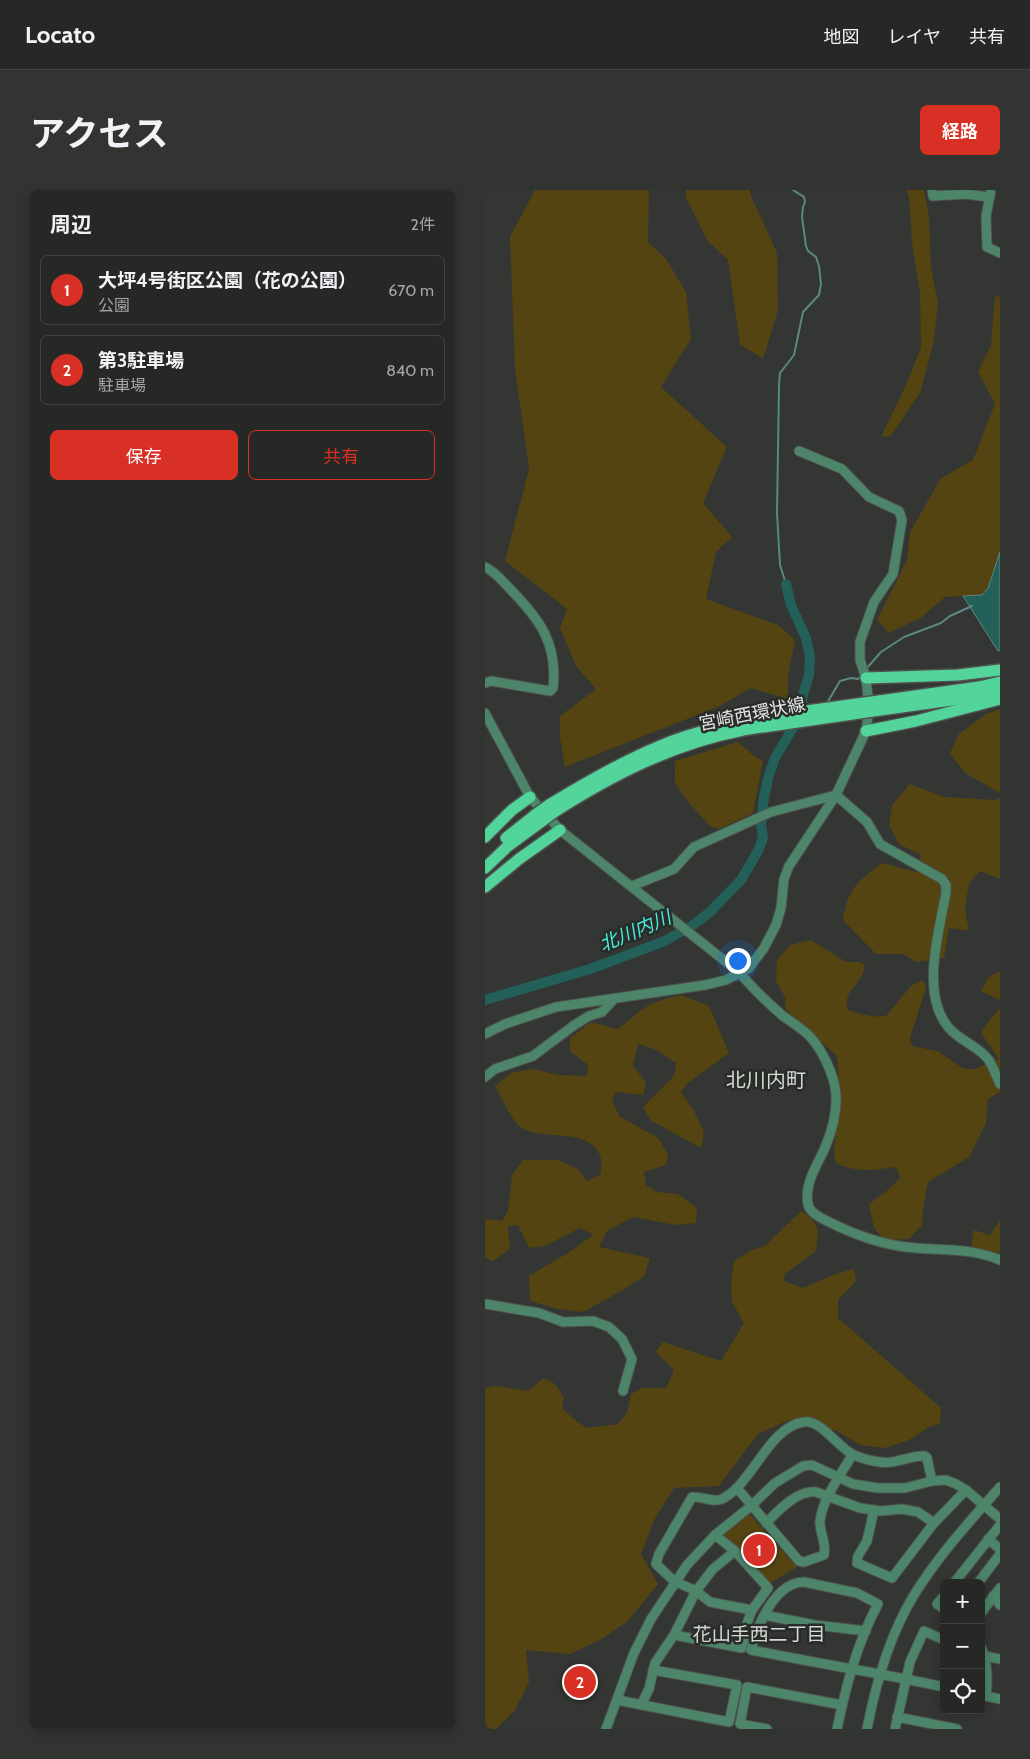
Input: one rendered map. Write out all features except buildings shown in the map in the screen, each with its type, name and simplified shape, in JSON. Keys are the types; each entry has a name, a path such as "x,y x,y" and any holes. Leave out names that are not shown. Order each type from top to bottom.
{"main road":[{"path":"866,678 958,675 1000,670"},
{"name":"宮崎西環状線","path":"485,868 551,808 613,767 661,745 699,732 737,723 785,719 879,705 1000,682"},
{"name":"宮崎西環状線","path":"879,705 966,698 1000,690"},
{"path":"866,731 916,721 1000,699"},
{"path":"485,837 512,810 530,797"},
{"name":"宮崎西環状線","path":"485,858 503,841 539,818"},
{"path":"485,887 519,859 560,830"}],"street":[{"path":"932,190 933,196 965,192 990,193 986,216 987,247 1000,253"},
{"path":"485,1034 505,1024 544,1010 726,980 749,968 764,948 776,925 781,908 784,879 789,866 836,795 866,731 869,707 866,678 860,660 860,642 874,602 893,574 902,520 899,511 869,497 842,469 799,451"},
{"path":"485,567 492,570 520,599 545,630 550,645 554,680 553,688 550,691 491,681 485,683"},
{"path":"485,712 530,797 560,830 740,973 753,989 806,1032 815,1042 835,1087 836,1102 829,1138 810,1179 808,1205 812,1210 827,1221 886,1243 905,1247 949,1249 979,1253 1000,1260"},
{"path":"632,886 674,869 694,847 771,812 836,795"},
{"path":"836,795 867,822 879,844 942,879 945,893 935,959 935,999 948,1027 988,1060 1000,1084"},
{"path":"485,1077 495,1069 533,1056 573,1026 589,1016 602,1012 614,999"},
{"path":"485,1304 539,1313 563,1322 593,1321 609,1327 622,1339 631,1359 623,1391"},
{"path":"752,1610 710,1602 696,1591 675,1581 656,1564 659,1554 689,1500 694,1496 721,1499 737,1488 783,1432 796,1424 804,1422 815,1424 852,1455 889,1463 917,1456 925,1456 932,1481"},
{"path":"737,1488 799,1561 804,1562 823,1557 825,1548 820,1522 828,1496 852,1455"},
{"path":"606,1729 633,1653 651,1619 675,1581 715,1534 751,1506 775,1483 803,1466 812,1465 853,1484 878,1488 905,1488 932,1481 946,1480 966,1490 1000,1519"},
{"path":"867,1729 880,1674 895,1632 913,1596 937,1562 1000,1487"},
{"path":"874,1510 867,1541 857,1563 893,1578 934,1523 966,1490"},
{"path":"766,1523 806,1492 816,1492 849,1505 874,1510 902,1509 918,1512 934,1523"},
{"path":"957,1579 1000,1525"},
{"path":"674,1635 742,1648 746,1626 752,1610 768,1588 735,1552 715,1534"},
{"path":"988,1539 1000,1549"},
{"path":"641,1705 649,1689 655,1663 674,1635 696,1591 713,1569 735,1552"},
{"path":"981,1579 1000,1554"},
{"path":"837,1729 851,1670 878,1604 857,1593 804,1582 795,1582 788,1586 772,1603 764,1615 757,1628 751,1650 851,1670 940,1686"},
{"path":"985,1607 1000,1588"},
{"path":"993,1596 1000,1605"},
{"path":"764,1615 815,1625 866,1631"},
{"path":"895,1729 910,1662 925,1630 940,1638"},
{"path":"985,1652 1000,1659"},
{"path":"985,1660 987,1670 985,1687"},
{"path":"617,1700 729,1722 737,1685 653,1670"},
{"path":"767,1729 740,1724 747,1687 842,1705"},
{"path":"985,1696 1000,1699"},
{"path":"897,1717 957,1729"}],"shaded area":[{"path":"535,190 649,190 648,242 666,259 686,292 691,339 661,387 727,447 703,503 732,537 716,552 706,599 778,625 795,640 788,676 788,699 751,688 720,706 565,767 560,738 560,716 596,689 576,666 560,628 567,609 505,561 529,469 515,369 510,237"},
{"path":"686,190 750,190 777,253 778,310 763,359 740,344 728,260 707,240 686,197"},
{"path":"906,190 924,190 929,216 931,268 938,303 934,340 920,393 891,436 881,437 921,348 920,293 912,242 909,197"},
{"path":"995,296 1000,297 1000,552 991,579 982,595 945,597 922,617 889,633 877,620 907,560 910,532 941,478 973,460 995,404 978,372 991,345"},
{"path":"1000,709 1000,793 965,773 950,753 959,734 986,714"},
{"path":"738,742 763,761 753,813 719,829 710,826 689,803 675,783 675,761"},
{"path":"910,784 944,797 995,800 1000,798 1000,879 980,871 969,883 965,909 969,931 949,928 944,958 916,962 903,954 876,954 843,920 848,900 855,887 866,875 882,863 917,872 921,855 899,844 889,825 892,805"},
{"path":"811,940 846,962 860,962 865,965 862,976 848,996 848,1010 871,1016 886,1016 912,985 923,980 926,988 910,1038 912,1046 937,1051 964,1069 975,1069 999,1059 981,1033 1000,1009 1000,1092 988,1099 986,1123 969,1157 928,1182 922,1225 909,1239 884,1240 874,1228 869,1204 900,1178 896,1167 872,1170 851,1168 836,1163 834,1152 841,1109 837,1056 786,1010 785,997 776,981 777,960 790,945"},
{"path":"1000,971 1000,1000 981,991 989,977"},
{"path":"681,995 709,1006 729,1053 687,1084 681,1092 694,1111 704,1132 701,1148 650,1120 643,1107 674,1076 676,1063 657,1050 638,1044 633,1065 646,1083 643,1095 616,1092 612,1099 619,1116 658,1138 668,1154 666,1165 644,1172 646,1185 657,1192 678,1194 697,1208 696,1223 675,1225 633,1217 607,1231 599,1247 650,1258 644,1276 583,1312 557,1309 530,1301 529,1276 571,1251 593,1235 580,1228 545,1246 529,1248 518,1225 508,1226 510,1249 493,1261 485,1257 485,1219 502,1221 508,1211 512,1175 523,1160 558,1160 578,1169 587,1181 601,1174 601,1159 594,1146 576,1137 542,1134 522,1128 511,1115 495,1086 511,1073 533,1069 559,1075 587,1076 588,1065 570,1051 570,1038 591,1022 617,1029 648,1006"},
{"path":"801,1211 812,1219 817,1227 816,1251 785,1274 784,1281 803,1288 838,1273 854,1269 856,1281 838,1300 838,1318 941,1408 940,1424 929,1427 909,1440 885,1448 860,1445 837,1431 789,1420 758,1434 719,1486 674,1488 654,1520 641,1554 658,1584 628,1621 602,1639 570,1654 526,1650 529,1682 515,1710 496,1729 485,1729 485,1388 496,1386 528,1391 544,1378 555,1384 564,1397 562,1408 587,1428 618,1424 627,1413 631,1394 642,1388 666,1388 674,1370 656,1352 663,1342 721,1361 744,1323 732,1302 731,1281 734,1261 752,1250 765,1246"},
{"path":"1000,1220 1000,1253 971,1247 974,1230 990,1235"},
{"path":"746,1510 797,1567 769,1584 721,1533"}],"water":[{"path":"1000,552 1000,650 998,651 963,596 982,595 988,588"}],"waterway":[{"path":"786,584 780,565 777,513 780,373 794,355 803,312 819,295 821,284 816,257 808,251 806,246 802,217 804,197 793,190"},
{"name":"北川内川","path":"485,1000 590,969 665,941 693,925 710,912 741,880 758,851 763,838 761,824 769,775 775,758 797,721 802,708 802,698 809,675 810,657 806,638 791,605 786,584"},
{"path":"866,669 881,652 904,637 941,623 950,616 972,606"},
{"path":"827,703 840,681 851,678 858,679 862,675"}],"place":[{"name":"大坪4号街区公園（花の公園）","path":"759,1550"},
{"name":"第3駐車場","path":"580,1682"}],"district":[{"name":"北川内町","path":"766,1080"},
{"name":"花山手西二丁目","path":"759,1634"}]}
